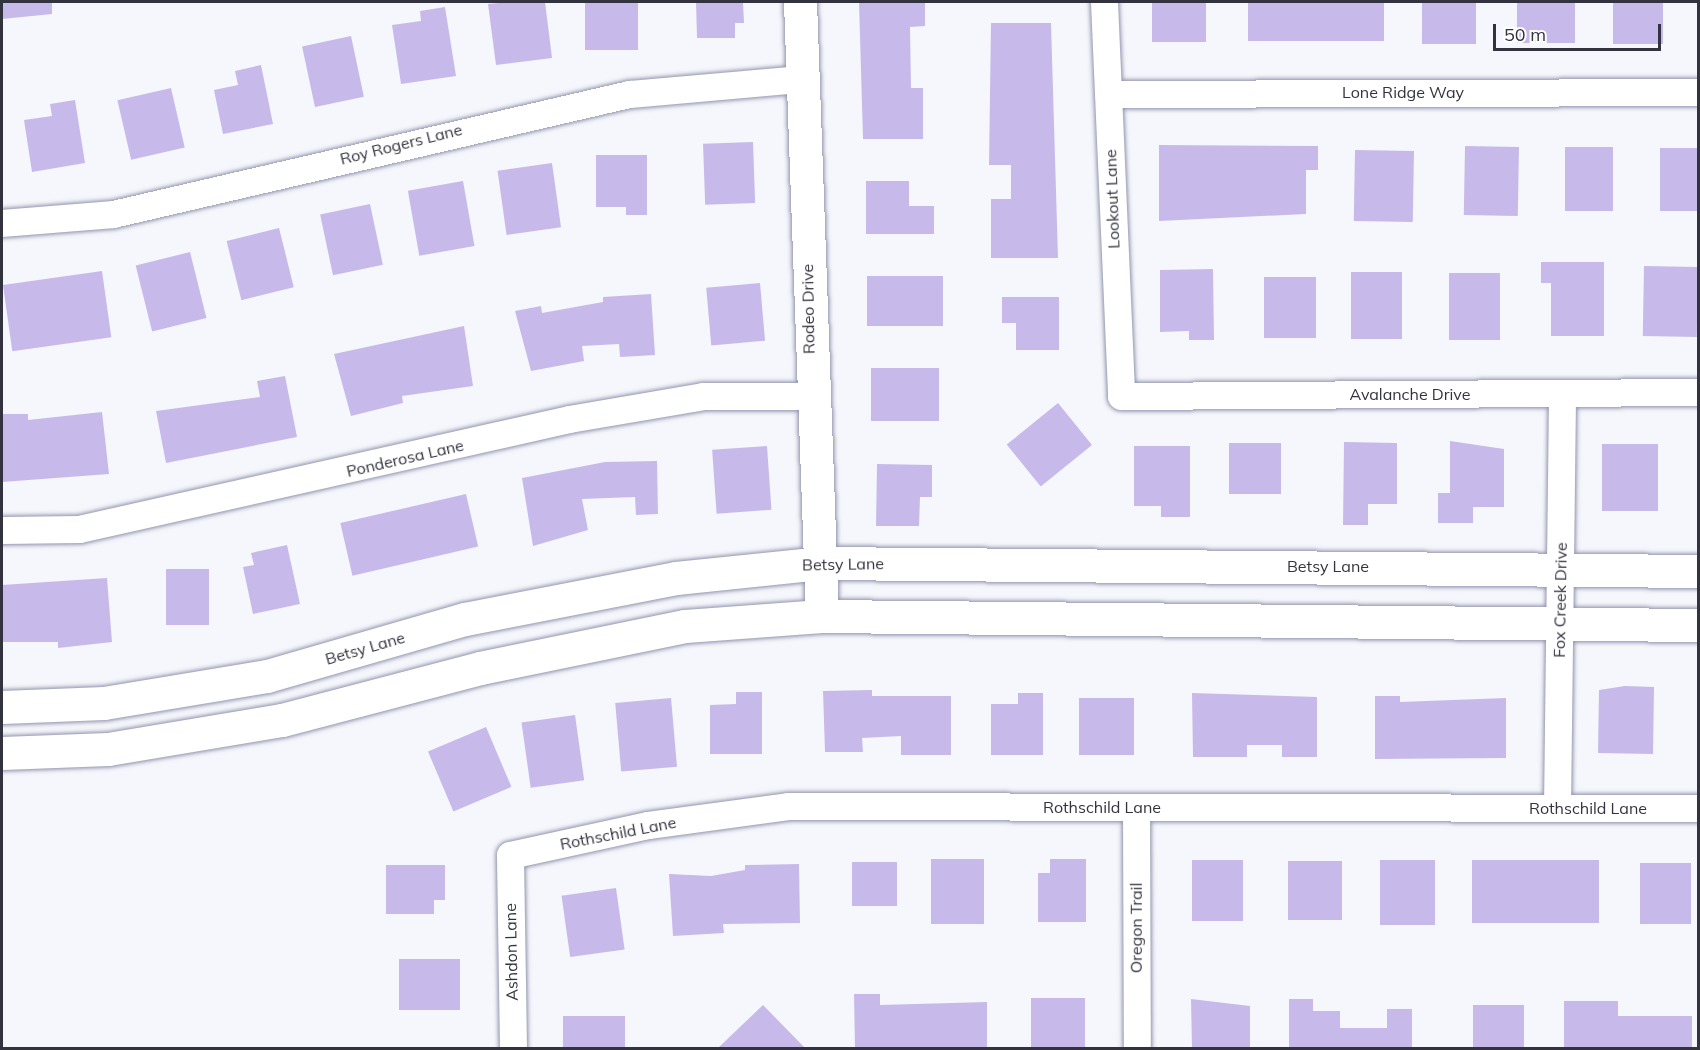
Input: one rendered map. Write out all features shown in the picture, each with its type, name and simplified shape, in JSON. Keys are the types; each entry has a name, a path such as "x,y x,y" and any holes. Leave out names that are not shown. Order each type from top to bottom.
{"main road":[{"name":"Rodeo Drive","path":"800,2 810,396 822,616"},
{"name":"Betsy Lane","path":"2,707 104,703 267,676 465,619 676,578 820,563 1698,571"},
{"path":"2,753 108,749 259,724 480,668 685,626 822,616 1559,621 1698,625"}],"street":[{"name":"Lookout Lane","path":"1104,2 1121,396"},
{"name":"Roy Rogers Lane","path":"2,223 113,214 629,94 802,79"},
{"name":"Lone Ridge Way","path":"1108,94 1698,92"},
{"name":"Avalanche Drive","path":"1121,396 1698,392"},
{"name":"Fox Creek Drive","path":"1557,807 1562,393"},
{"name":"Ponderosa Lane","path":"2,530 79,529 569,419 703,396 810,396"},
{"name":"Rothschild Lane","path":"510,855 648,825 788,806 1698,808"},
{"name":"Oregon Trail","path":"1136,807 1137,1048"},
{"name":"Ashdon Lane","path":"510,855 513,1048"}],"building":[{"path":"2,2 52,2 52,14 2,19"},
{"path":"545,2 552,58 496,65 488,4"},
{"path":"585,2 638,2 638,50 585,50"},
{"path":"696,2 743,2 744,23 735,23 735,38 697,38"},
{"path":"859,2 925,2 925,26 910,27 911,88 923,88 923,139 863,139"},
{"path":"1152,2 1206,2 1206,42 1152,42"},
{"path":"1248,2 1384,2 1384,41 1248,41"},
{"path":"1422,2 1476,2 1476,44 1422,44"},
{"path":"1517,2 1575,2 1575,43 1517,43"},
{"path":"1613,2 1663,2 1663,44 1613,44"},
{"path":"445,7 456,76 401,84 392,25 421,21 420,11"},
{"path":"991,23 1051,23 1058,258 991,258 991,199 1011,199 1011,165 989,165"},
{"path":"351,36 364,97 315,107 302,46"},
{"path":"261,65 273,124 223,134 214,90 238,85 235,71"},
{"path":"171,88 185,147 131,160 117,100"},
{"path":"75,100 85,163 32,172 24,120 52,116 50,104"},
{"path":"753,142 755,203 705,205 703,144"},
{"path":"1159,145 1318,146 1318,170 1306,170 1306,214 1159,221"},
{"path":"1465,146 1519,147 1518,216 1464,215"},
{"path":"1565,147 1613,147 1613,211 1565,211"},
{"path":"1660,148 1698,148 1698,211 1660,211"},
{"path":"1355,150 1414,151 1413,222 1354,221"},
{"path":"596,155 647,155 647,215 626,215 626,207 596,207"},
{"path":"552,163 561,227 507,235 498,171"},
{"path":"463,181 474,246 419,256 408,191"},
{"path":"866,181 909,181 909,206 934,206 934,234 866,234"},
{"path":"370,204 383,265 333,275 320,215"},
{"path":"279,228 294,287 241,300 227,241"},
{"path":"190,252 206,318 152,332 136,266"},
{"path":"1541,262 1604,262 1604,336 1551,336 1551,283 1541,283"},
{"path":"1644,266 1698,267 1697,337 1643,336"},
{"path":"1213,269 1214,340 1189,340 1189,331 1160,332 1160,270"},
{"path":"102,271 111,337 12,351 3,285"},
{"path":"1351,272 1402,272 1402,339 1351,339"},
{"path":"1449,273 1500,273 1500,340 1449,340"},
{"path":"867,276 943,276 943,326 867,326"},
{"path":"1264,277 1316,277 1316,338 1264,338"},
{"path":"760,283 765,341 711,345 706,288"},
{"path":"651,294 655,355 620,357 619,344 582,346 584,361 531,371 515,311 541,306 542,313 603,302 603,297"},
{"path":"1002,297 1059,297 1059,350 1016,350 1016,323 1002,323"},
{"path":"464,326 473,386 402,396 403,403 351,416 334,354"},
{"path":"871,368 939,368 939,421 871,421"},
{"path":"285,376 297,437 166,463 156,411 260,397 257,381"},
{"path":"1058,403 1092,445 1041,487 1007,445"},
{"path":"102,412 109,474 2,482 2,414 28,414 28,420"},
{"path":"1450,441 1504,449 1504,507 1473,507 1473,523 1438,523 1438,493 1450,493"},
{"path":"1344,442 1397,443 1397,504 1368,504 1368,525 1343,525"},
{"path":"1229,443 1281,443 1281,494 1229,494"},
{"path":"1602,444 1658,444 1658,511 1602,511"},
{"path":"767,446 771,510 717,514 712,450"},
{"path":"1134,446 1190,446 1190,517 1161,517 1161,506 1134,506"},
{"path":"657,461 658,514 636,515 635,497 582,499 588,530 533,546 522,478 605,462"},
{"path":"877,464 932,465 932,497 920,497 919,526 876,526"},
{"path":"466,494 478,547 352,576 340,523"},
{"path":"287,545 300,604 253,614 243,567 254,565 251,553"},
{"path":"166,569 209,569 209,625 166,625"},
{"path":"107,578 112,642 58,648 58,642 2,642 2,585"},
{"path":"1625,686 1654,687 1653,754 1598,753 1599,690"},
{"path":"872,690 872,696 951,696 951,755 901,755 901,736 862,738 863,752 825,752 823,691"},
{"path":"736,692 762,692 762,754 710,754 710,705 736,704"},
{"path":"1018,693 1043,693 1043,755 991,755 991,704 1018,704"},
{"path":"1192,693 1317,697 1317,757 1282,757 1282,745 1247,745 1247,757 1193,757"},
{"path":"1375,696 1400,696 1400,702 1506,698 1506,758 1375,759"},
{"path":"671,698 677,767 621,772 615,703"},
{"path":"1079,698 1134,698 1134,755 1079,755"},
{"path":"575,715 584,780 531,788 522,723"},
{"path":"486,727 511,787 453,811 428,752"},
{"path":"931,859 984,859 984,924 931,924"},
{"path":"1050,859 1086,859 1086,922 1038,922 1038,873 1050,873"},
{"path":"1192,860 1243,860 1243,921 1192,921"},
{"path":"1380,860 1435,860 1435,925 1380,925"},
{"path":"1472,860 1599,860 1599,923 1472,923"},
{"path":"1288,861 1342,861 1342,920 1288,920"},
{"path":"852,862 897,862 897,906 852,906"},
{"path":"1640,863 1691,863 1691,924 1640,924"},
{"path":"799,864 800,923 723,924 724,933 673,936 669,874 711,876 745,870 745,865"},
{"path":"386,865 445,865 445,900 434,900 434,914 386,914"},
{"path":"616,888 625,949 570,957 562,896"},
{"path":"399,959 460,959 460,1010 399,1010"},
{"path":"854,994 880,994 880,1005 987,1002 987,1048 855,1048"},
{"path":"1031,998 1085,998 1085,1048 1031,1048"},
{"path":"1191,999 1250,1006 1250,1048 1192,1048"},
{"path":"1289,999 1313,999 1313,1011 1340,1011 1340,1028 1387,1028 1387,1009 1412,1009 1412,1048 1289,1048"},
{"path":"1564,1001 1618,1001 1618,1016 1692,1016 1692,1048 1564,1048"},
{"path":"763,1005 805,1048 718,1048"},
{"path":"1473,1005 1524,1005 1524,1048 1473,1048"},
{"path":"563,1016 625,1016 625,1048 563,1048"}]}
